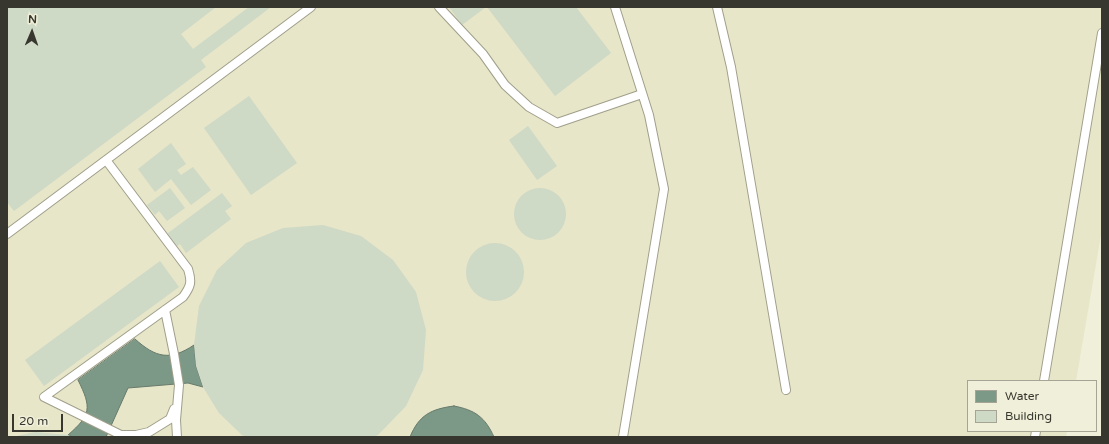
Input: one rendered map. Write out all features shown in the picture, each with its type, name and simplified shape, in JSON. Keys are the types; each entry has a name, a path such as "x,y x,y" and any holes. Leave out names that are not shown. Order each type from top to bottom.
{"lane":[{"path":"7,234 311,7"},
{"path":"439,7 483,54 505,85 529,107 558,123 642,94"},
{"path":"615,7 649,115 664,189 623,437"},
{"path":"717,7 731,67 786,390"},
{"path":"1044,380 1102,33"},
{"path":"106,160 188,269 191,278 189,289 183,297 44,397 123,436 149,432 170,419 177,402"},
{"path":"165,310 179,385 176,420 177,437"}],"shaded area":[{"path":"7,7 1102,7 1102,229 1076,380 967,380 967,432 1067,432 1066,437 7,437"}],"water":[{"path":"135,339 150,350 163,355 178,353 194,345 196,366 203,387 188,383 128,388 106,437 73,437 68,435 81,422 87,410 86,398 78,380"},
{"path":"454,406 474,412 487,424 494,437 410,437 417,423 427,414 432,411"}],"building":[{"path":"7,7 216,7 181,34 193,49 249,7 271,7 201,60 206,67 14,211 7,202"},
{"path":"449,7 486,7 462,25"},
{"path":"487,7 576,7 611,53 555,96"},
{"path":"249,96 297,163 251,195 204,128"},
{"path":"528,126 557,166 537,180 509,140"},
{"path":"171,143 186,164 177,170 181,175 193,167 211,190 191,205 171,179 155,192 138,169"},
{"path":"170,188 185,208 167,221 159,211 155,215 147,205"},
{"path":"540,188 554,192 562,200 566,214 562,228 554,236 540,240 526,236 518,228 514,214 518,200 526,192"},
{"path":"222,193 232,206 225,211 231,219 186,253 180,244 173,249 164,236"},
{"path":"323,225 361,236 393,260 416,292 426,330 423,370 406,406 378,435 373,437 246,437 219,413 203,387 196,366 194,345 199,306 217,270 246,243 283,228"},
{"path":"495,243 511,248 519,256 524,272 519,288 511,296 495,301 479,296 471,288 466,272 471,256 479,248"},
{"path":"160,261 179,287 44,386 25,360"},
{"path":"35,432 68,435 72,437 12,437"}]}
